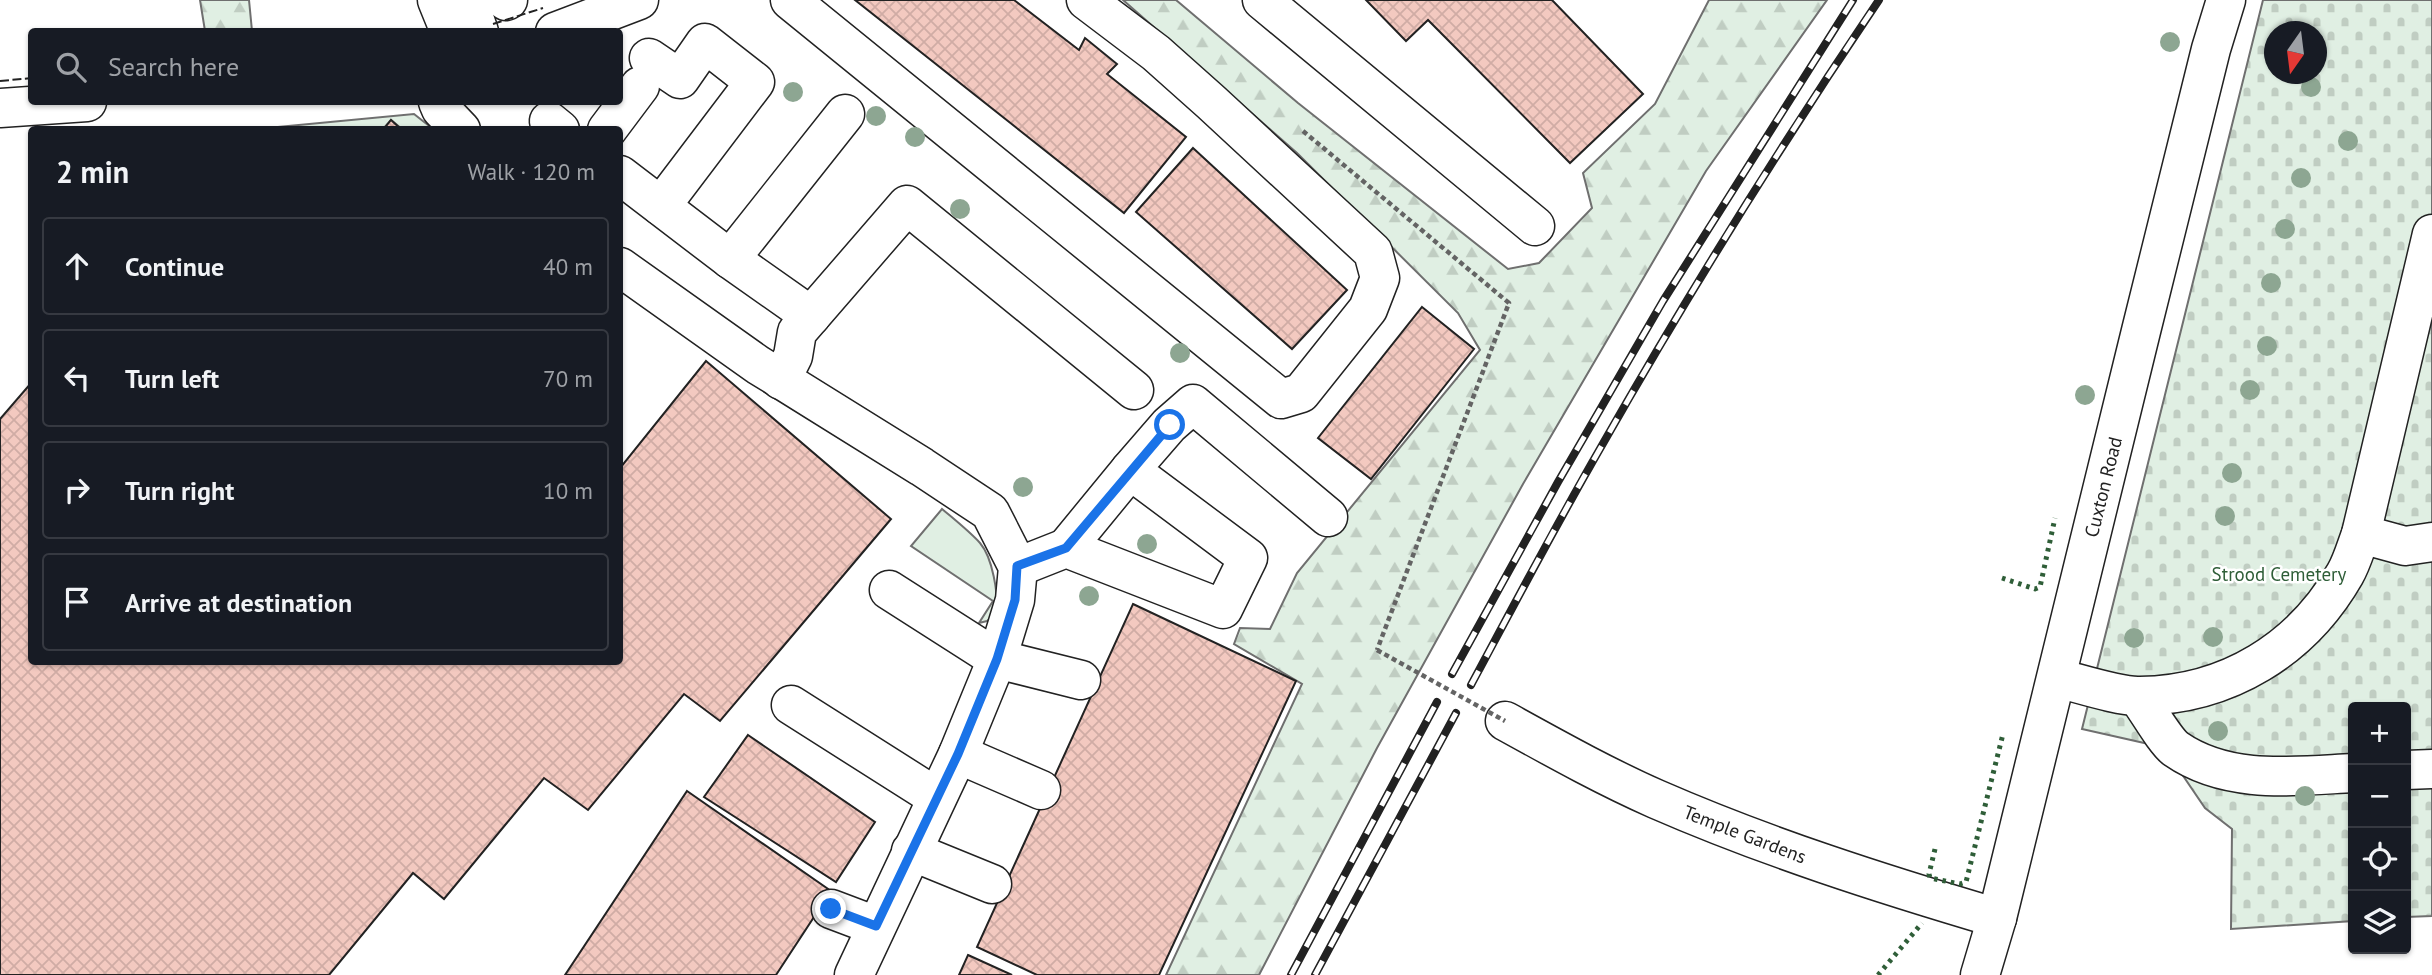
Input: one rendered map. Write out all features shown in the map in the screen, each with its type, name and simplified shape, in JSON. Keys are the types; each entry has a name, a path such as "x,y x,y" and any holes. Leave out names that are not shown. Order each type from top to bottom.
{"main road":[{"path":"437,0 448,28"},
{"path":"468,0 478,28"},
{"path":"558,20 639,0"},
{"path":"790,0 1281,398 1301,393 1368,309 1380,278 1373,252 1156,53 1087,0"},
{"path":"1262,0 1535,226"},
{"name":"Cuxton Road","path":"1980,975 1997,918 2164,237 2226,0"},
{"path":"623,105 644,72 680,79 705,43 755,82 661,206"},
{"path":"0,108 44,105"},
{"path":"440,105 457,126"},
{"path":"610,126 623,105"},
{"path":"730,259 845,114"},
{"path":"623,177 730,259 811,316"},
{"path":"781,380 793,356 797,332 908,205 1134,390"},
{"path":"2057,678 2138,697 2196,690 2255,667 2305,628 2346,573 2361,534 2432,234"},
{"path":"623,269 781,380 990,512 1017,566 1015,600 997,659 958,754 854,975"},
{"path":"1017,566 1066,548 1130,470 1170,425 1193,404 1328,517"},
{"path":"1066,548 1223,609 1248,558 1130,470"},
{"path":"2361,534 2423,551"},
{"path":"890,590 997,659 1082,680"},
{"path":"2138,697 2174,748 2216,769 2271,777 2348,773"},
{"path":"791,705 936,797"},
{"name":"Temple Gardens","path":"1504,721 1618,780 1688,812 1800,855 1997,918"},
{"path":"958,754 1041,790"},
{"path":"2411,770 2432,769"},
{"path":"911,851 992,884"},
{"path":"831,909 876,926"}],"path":[{"path":"1377,650 1504,721"}],"green space":[{"path":"200,0 249,0 252,28 205,28"},
{"path":"1123,0 1176,0 1298,103 1508,269 1539,263 1592,208 1583,173 1655,104 1709,0 1827,0 1706,171 1523,484 1377,748 1259,975 1166,975 1302,684 1234,644 1240,628 1270,629 1297,573 1480,350 1458,313 1297,153"},
{"name":"Strood Cemetery","path":"2263,0 2432,0 2432,916 2411,917 2411,702 2348,702 2348,921 2231,929 2232,829 2205,808 2175,764 2153,745 2082,729"},
{"path":"414,114 429,126 398,126 391,120 386,126 289,126"},
{"path":"942,509 985,550 997,596 997,613 987,621 979,623 993,601 911,546"}],"building":[{"path":"855,0 1014,0 1079,50 1085,38 1117,64 1107,74 1186,137 1124,213"},
{"path":"1366,0 1552,0 1643,94 1570,163 1428,20 1406,41"},
{"path":"391,120 398,126 386,126"},
{"path":"1193,148 1347,290 1292,349 1136,212"},
{"path":"1422,307 1474,349 1371,479 1318,438"},
{"path":"706,361 891,519 720,721 684,694 588,810 544,778 444,899 413,873 329,975 0,975 0,419 28,387 28,665 623,665 623,464"},
{"path":"1133,604 1296,681 1159,975 1037,975 977,947"},
{"path":"748,735 875,822 836,882 704,797"},
{"path":"687,791 831,891 776,975 565,975"},
{"path":"968,955 1012,975 959,975"}],"railway":[{"path":"1452,674 1558,482 1663,301 1853,0"},
{"path":"1471,685 1568,506 1667,333 1806,110 1879,0"},
{"path":"1291,975 1437,702"},
{"path":"1315,975 1456,713"}],"hedge":[{"path":"2002,578 2035,589 2040,587 2055,518"},
{"path":"1935,849 1930,878 1960,884 1966,882 2003,734"},
{"path":"1878,975 1922,923"}],"fence":[{"path":"493,24 543,8"},
{"path":"0,81 28,78"}],"route":[{"path":"831,909 876,926 958,754 997,659 1015,600 1017,566 1066,548 1170,425"}]}
